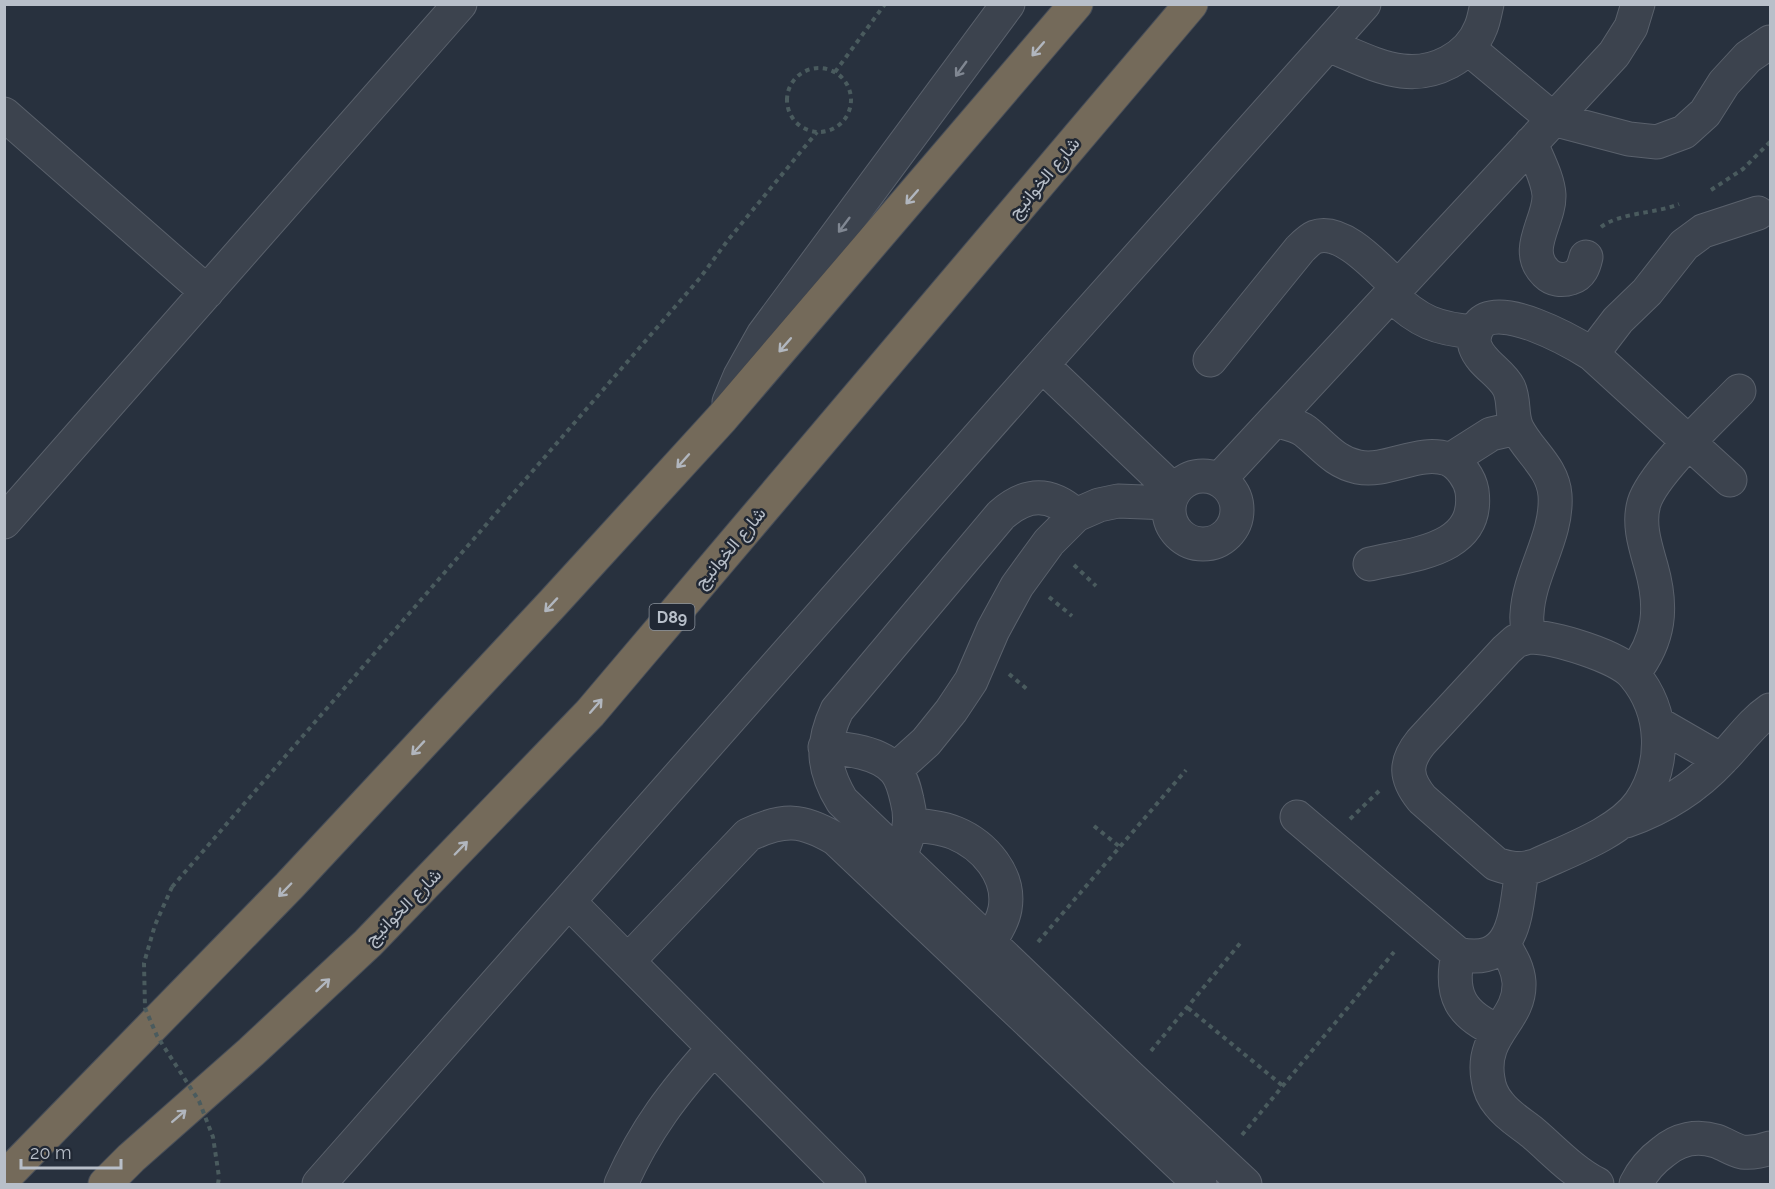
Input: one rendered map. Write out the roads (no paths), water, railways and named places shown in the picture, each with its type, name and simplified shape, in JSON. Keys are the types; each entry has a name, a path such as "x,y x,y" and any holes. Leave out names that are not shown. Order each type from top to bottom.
{"highway":[{"path":"4,1178 289,886 722,418 1076,4"},
{"name":"شارع الخوانيج","path":"105,1185 125,1172 368,943 590,713 1191,4"}],"street":[{"path":"4,522 460,4"},
{"path":"722,418 740,376 763,335 1008,4"},
{"path":"319,1185 1042,365 1364,4"},
{"path":"1328,45 1401,71 1426,71 1449,63 1468,48 1481,27 1487,4"},
{"path":"1219,480 1614,54 1631,27 1638,4"},
{"path":"1468,48 1553,119 1629,139 1657,142 1684,132 1705,113 1724,83 1748,57 1770,42"},
{"path":"4,114 207,292"},
{"path":"1531,143 1549,192 1546,217 1539,229 1536,242 1541,269 1556,279 1574,277 1583,269 1586,257"},
{"path":"1592,354 1618,320 1647,292 1684,245 1703,231 1758,213"},
{"path":"1210,360 1300,249 1314,237 1332,235 1348,243 1395,291 1408,311 1428,323 1451,330 1475,332"},
{"path":"1529,637 1527,613 1537,569 1554,517 1555,493 1546,468 1517,428 1509,388 1477,352 1474,342 1475,332 1480,323 1489,317 1500,317 1544,329 1592,354 1730,480"},
{"path":"1042,365 1172,497"},
{"path":"1634,674 1652,644 1657,626 1658,606 1655,585 1643,542 1641,521 1644,501 1655,482 1739,391"},
{"path":"1275,420 1304,430 1327,452 1342,462 1359,467 1377,467 1434,456 1450,460 1463,471 1471,485 1473,502 1470,518 1462,532 1449,543 1434,549 1370,564"},
{"path":"1450,460 1491,434 1517,428"},
{"path":"1207,476 1219,480 1229,488 1235,499 1237,511 1234,524 1227,534 1217,541 1204,544 1192,543 1180,537 1173,527 1168,515 1172,497 1183,482 1194,477 1207,476"},
{"path":"895,770 926,742 951,711 972,681 993,630 1017,586 1049,542 1076,515 1099,505 1118,501 1172,497"},
{"path":"1076,515 1063,504 1047,498 1030,498 1014,504 1001,515 837,710 829,727 825,747 826,766 832,784 842,801 1130,1077 1210,1173"},
{"path":"1619,824 1639,804 1653,779 1660,752 1658,723 1648,697 1634,674 1610,659 1542,637 1529,637 1516,641 1506,650 1421,742 1413,752 1408,764 1408,776 1413,789 1422,799 1496,864 1522,870 1535,866 1675,799 1699,781 1749,728 1770,710"},
{"path":"1658,723 1721,760"},
{"path":"825,747 862,753 880,760 895,770 904,787 909,806 906,842 899,858"},
{"path":"1297,817 1458,954 1474,958 1491,954 1504,945 1512,930 1522,870"},
{"path":"628,961 748,835 770,825 793,822 816,827 836,839 1210,1173 1245,1185"},
{"path":"909,825 953,832 975,843 992,860 1003,883 1005,907 999,927 989,942"},
{"path":"569,902 849,1185"},
{"path":"1504,945 1515,963 1519,984 1515,1005 1489,1048 1486,1067 1489,1086 1497,1103 1572,1168 1598,1185"},
{"path":"1458,954 1454,974 1457,993 1461,1001 1466,1010 1480,1023 1498,1031"},
{"path":"621,1185 651,1125 680,1085 714,1048"},
{"path":"1636,1185 1640,1176 1656,1157 1672,1144 1696,1137 1715,1141 1743,1152 1756,1152 1770,1148"}]}
